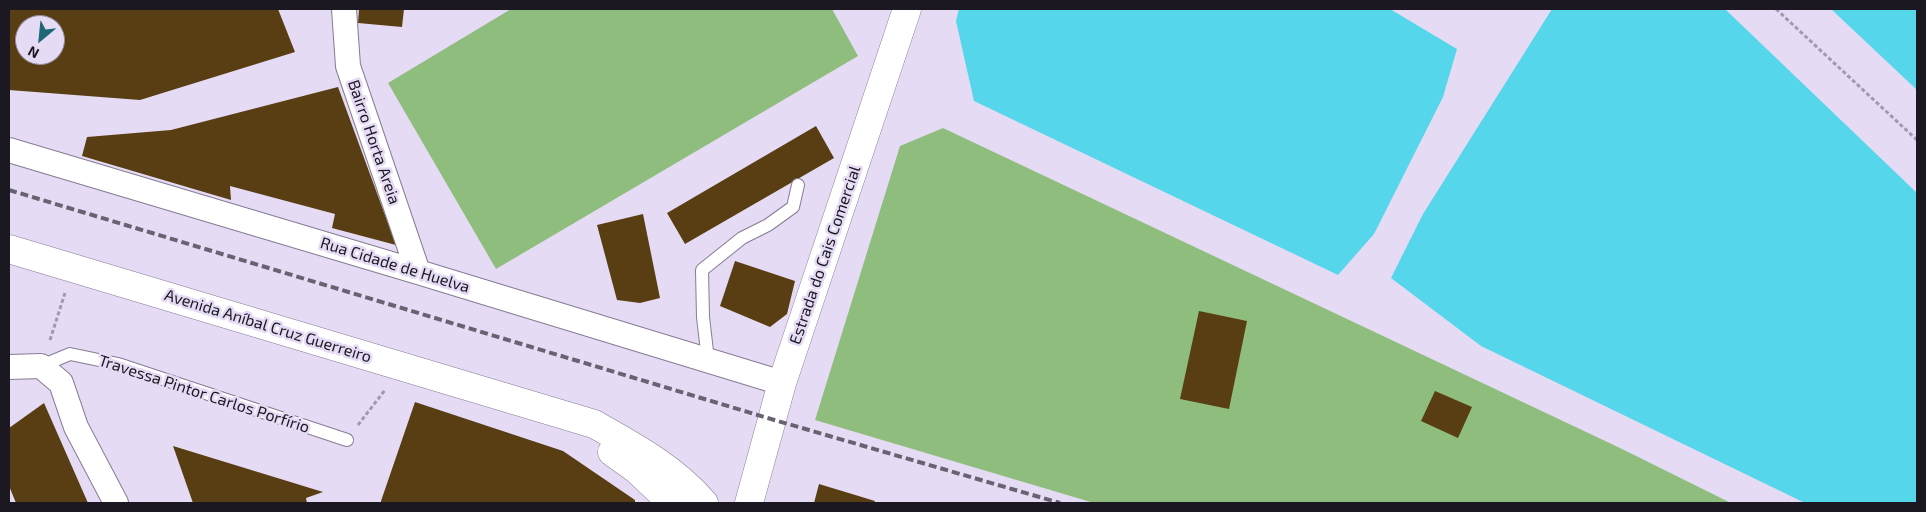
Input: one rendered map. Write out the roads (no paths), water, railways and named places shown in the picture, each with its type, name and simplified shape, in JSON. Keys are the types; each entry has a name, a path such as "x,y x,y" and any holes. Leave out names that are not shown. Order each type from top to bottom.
{"street":[{"name":"Bairro Horta Areia","path":"344,9 348,66 418,272"},
{"name":"Estrada do Cais Comercial","path":"749,503 782,383 906,9"},
{"name":"Rua Cidade de Huelva","path":"9,150 782,383"},
{"name":"Avenida Aníbal Cruz Guerreiro","path":"9,249 528,404"},
{"path":"9,366 41,366 61,383 76,427 116,503"},
{"path":"528,404 586,434 637,470 672,503"},
{"path":"528,404 602,428 649,455 694,492 704,503"}],"lane":[{"path":"708,360 703,317 702,270 742,238 768,225 792,207 798,185"},
{"name":"Travessa Pintor Carlos Porfírio","path":"41,366 70,354 118,364 347,440"}],"water":[{"path":"959,9 1390,9 1457,49 1443,97 1374,234 1338,275 974,101 956,21"},
{"path":"1552,9 1725,9 1917,193 1917,503 1805,503 1481,346 1391,278 1423,214"},
{"path":"1831,9 1917,9 1917,90"}],"railway":[{"path":"9,190 771,419 1060,503"}]}
